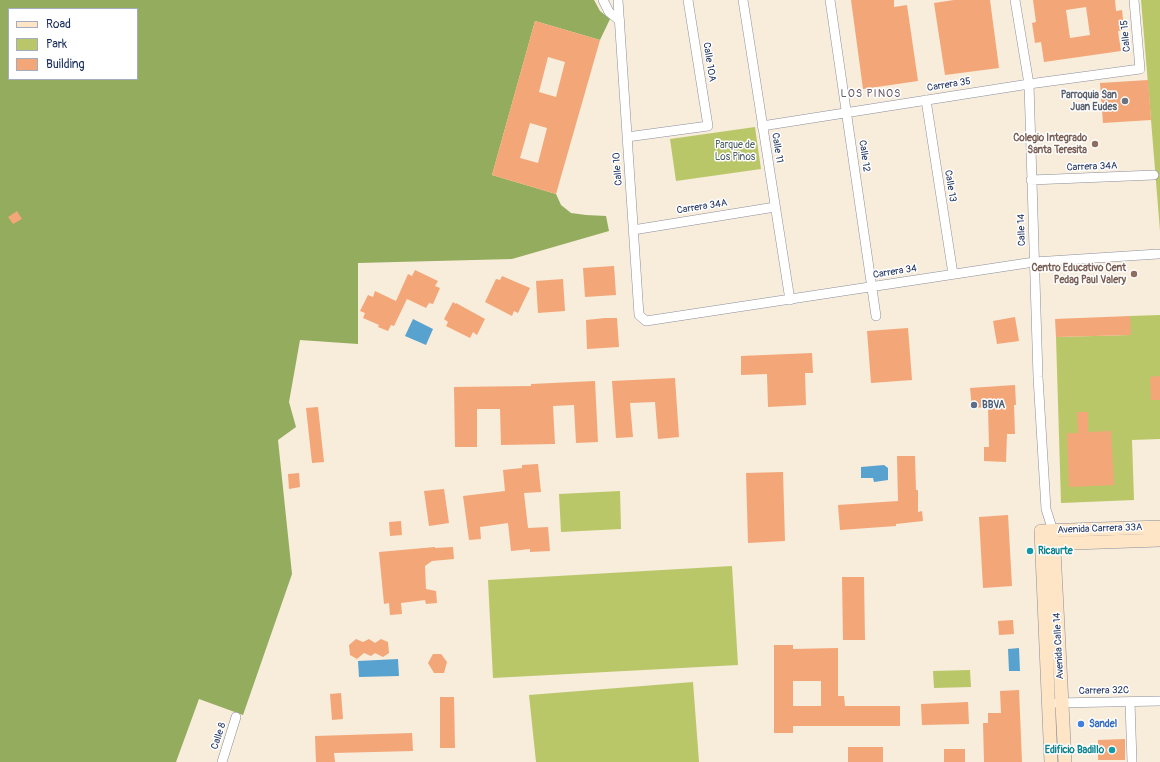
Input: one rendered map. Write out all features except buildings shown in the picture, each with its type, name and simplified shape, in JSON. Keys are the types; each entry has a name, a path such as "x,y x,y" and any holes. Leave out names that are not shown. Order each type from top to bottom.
{"main road":[{"name":"Avenida Carrera 33A","path":"1047,538 1157,534"},
{"name":"Avenida Calle 14","path":"1047,538 1062,703 1065,762"},
{"name":"Avenida Calle 14","path":"1047,538 1049,704 1052,762"}],"street":[{"path":"603,0 609,12 620,21"},
{"name":"Calle 10","path":"618,0 639,315"},
{"name":"Calle 10A","path":"627,137 708,126 688,0"},
{"name":"Calle 11","path":"743,0 790,300"},
{"name":"Calle 12","path":"830,0 876,316"},
{"name":"Calle 14","path":"1015,0 1029,84 1038,377 1047,538"},
{"name":"Calle 15","path":"1134,0 1140,69"},
{"name":"Carrera 35","path":"762,126 1029,84 1140,69"},
{"name":"Calle 13","path":"926,100 953,274"},
{"name":"Carrera 34A","path":"1031,180 1154,175"},
{"name":"Carrera 34A","path":"633,230 775,207"},
{"name":"Carrera 34","path":"639,315 646,321 654,321 1034,262 1158,254"},
{"name":"Carrera 32C","path":"1049,704 1160,701"},
{"path":"1130,702 1132,762"},
{"name":"Calle 8","path":"222,762 236,717"}],"green space":[{"path":"0,0 594,0 600,11 610,19 600,40 535,21 492,175 556,194 561,205 571,213 606,216 609,231 512,259 358,263 358,344 300,340 289,402 296,427 278,440 292,574 243,715 199,699 176,762 0,762"},
{"path":"1141,0 1160,0 1160,231 1151,120"},
{"name":"Parque de Los Pinos","path":"755,127 761,169 676,181 670,139"},
{"path":"1160,315 1160,439 1132,440 1134,500 1061,503 1056,337 1130,335 1130,316"},
{"path":"620,491 621,529 561,532 559,494"},
{"path":"732,566 738,665 493,678 488,580"},
{"path":"970,670 971,687 934,688 933,671"},
{"path":"693,682 699,762 536,762 529,695"}],"water":[{"path":"413,319 433,329 426,345 405,336"},
{"path":"884,465 888,468 888,480 874,482 873,478 861,478 861,467"},
{"path":"1019,648 1020,671 1009,671 1008,649"},
{"path":"398,659 399,676 359,677 358,661"}],"place":[{"name":"Parroquia San Juan Eudes","path":"1125,101"},
{"name":"Colegio Integrado Santa Teresita","path":"1095,144"},
{"name":"Centro Educativo Cent Pedag Paul Valery","path":"1134,274"},
{"name":"BBVA","path":"974,405"},
{"name":"Ricaurte","path":"1030,551"},
{"name":"Sandel","path":"1081,724"},
{"name":"Edificio Badillo","path":"1112,750"}],"district":[{"name":"LOS PINOS","path":"871,94"}]}
